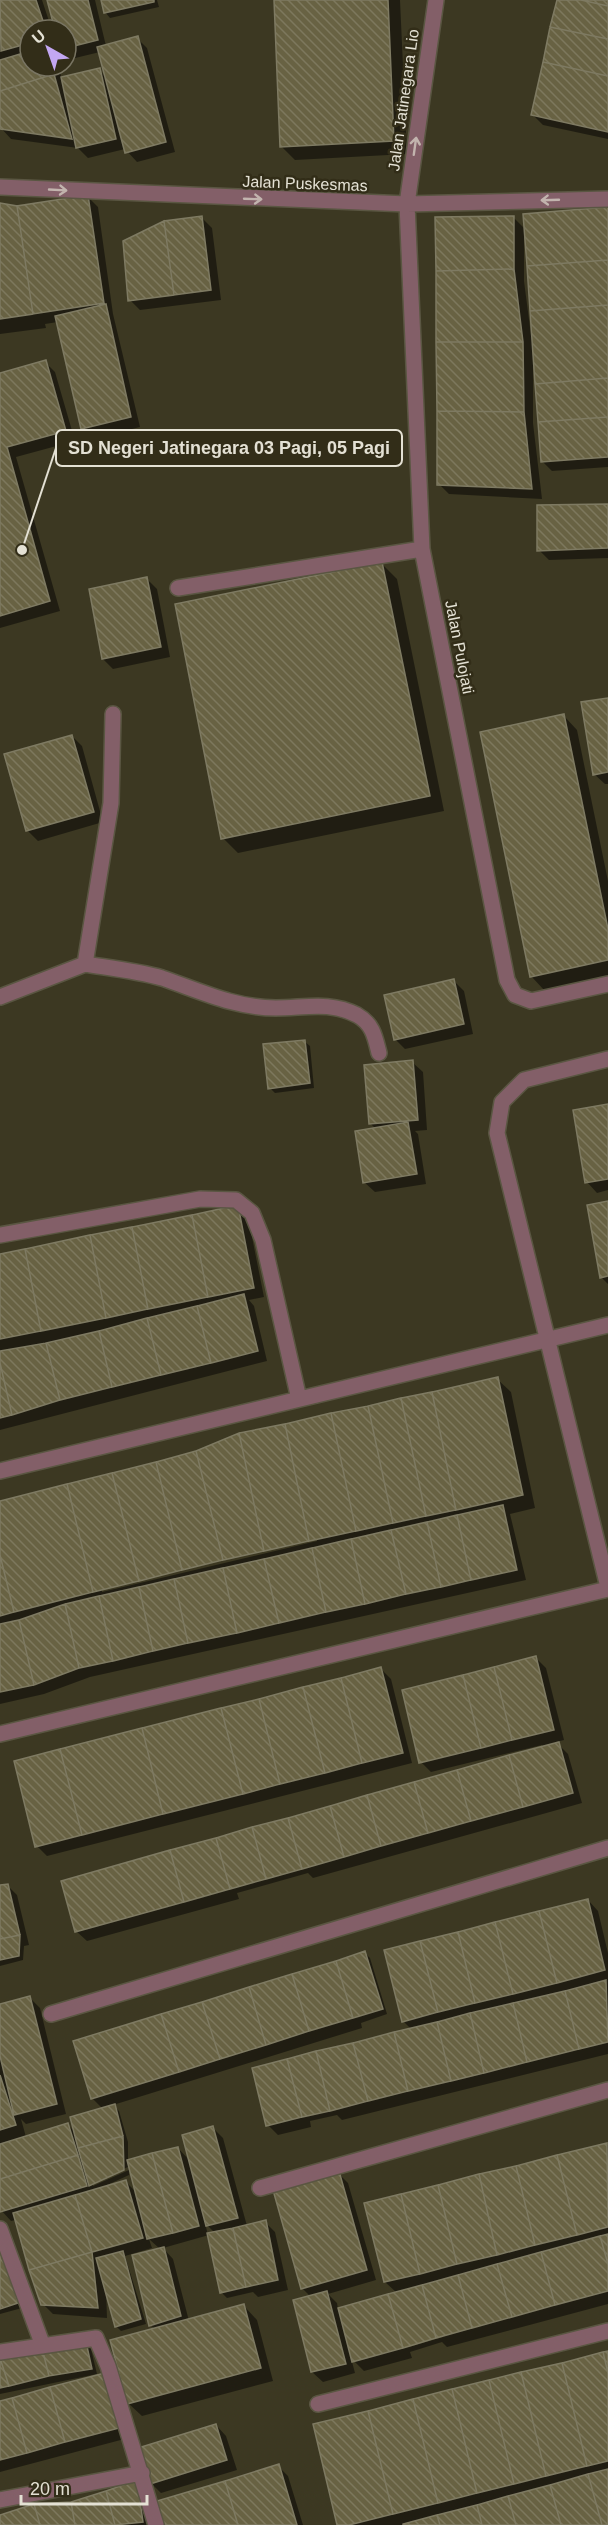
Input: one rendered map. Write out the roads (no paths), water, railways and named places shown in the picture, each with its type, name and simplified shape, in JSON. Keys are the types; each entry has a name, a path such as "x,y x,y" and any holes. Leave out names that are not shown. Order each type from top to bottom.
{"street":[{"name":"Jalan Jatinegara Lio","path":"407,204 436,0"},
{"name":"Jalan Puskesmas","path":"0,187 407,204 608,199"},
{"name":"Jalan Pulojati","path":"407,204 422,549 507,980 514,995 531,1001 608,984"},
{"path":"178,588 422,549"},
{"path":"85,964 111,803 114,714"},
{"path":"0,997 85,964 160,978 216,998 249,1006 277,1008 316,1004 332,1007 357,1015 372,1026 379,1053"},
{"path":"0,1734 608,1588 497,1133 502,1102 524,1080 608,1059"},
{"path":"0,1235 200,1199 236,1200 252,1213 263,1240 299,1399"},
{"path":"0,1471 608,1325"},
{"path":"51,2014 608,1848"},
{"path":"260,2188 608,2090"},
{"path":"0,2229 43,2346"},
{"path":"318,2404 608,2331"},
{"path":"0,2352 96,2338 108,2366 156,2525"},
{"path":"0,2500 142,2473"}],"place":[{"name":"SD Negeri Jatinegara 03 Pagi, 05 Pagi","path":"22,550"}]}
